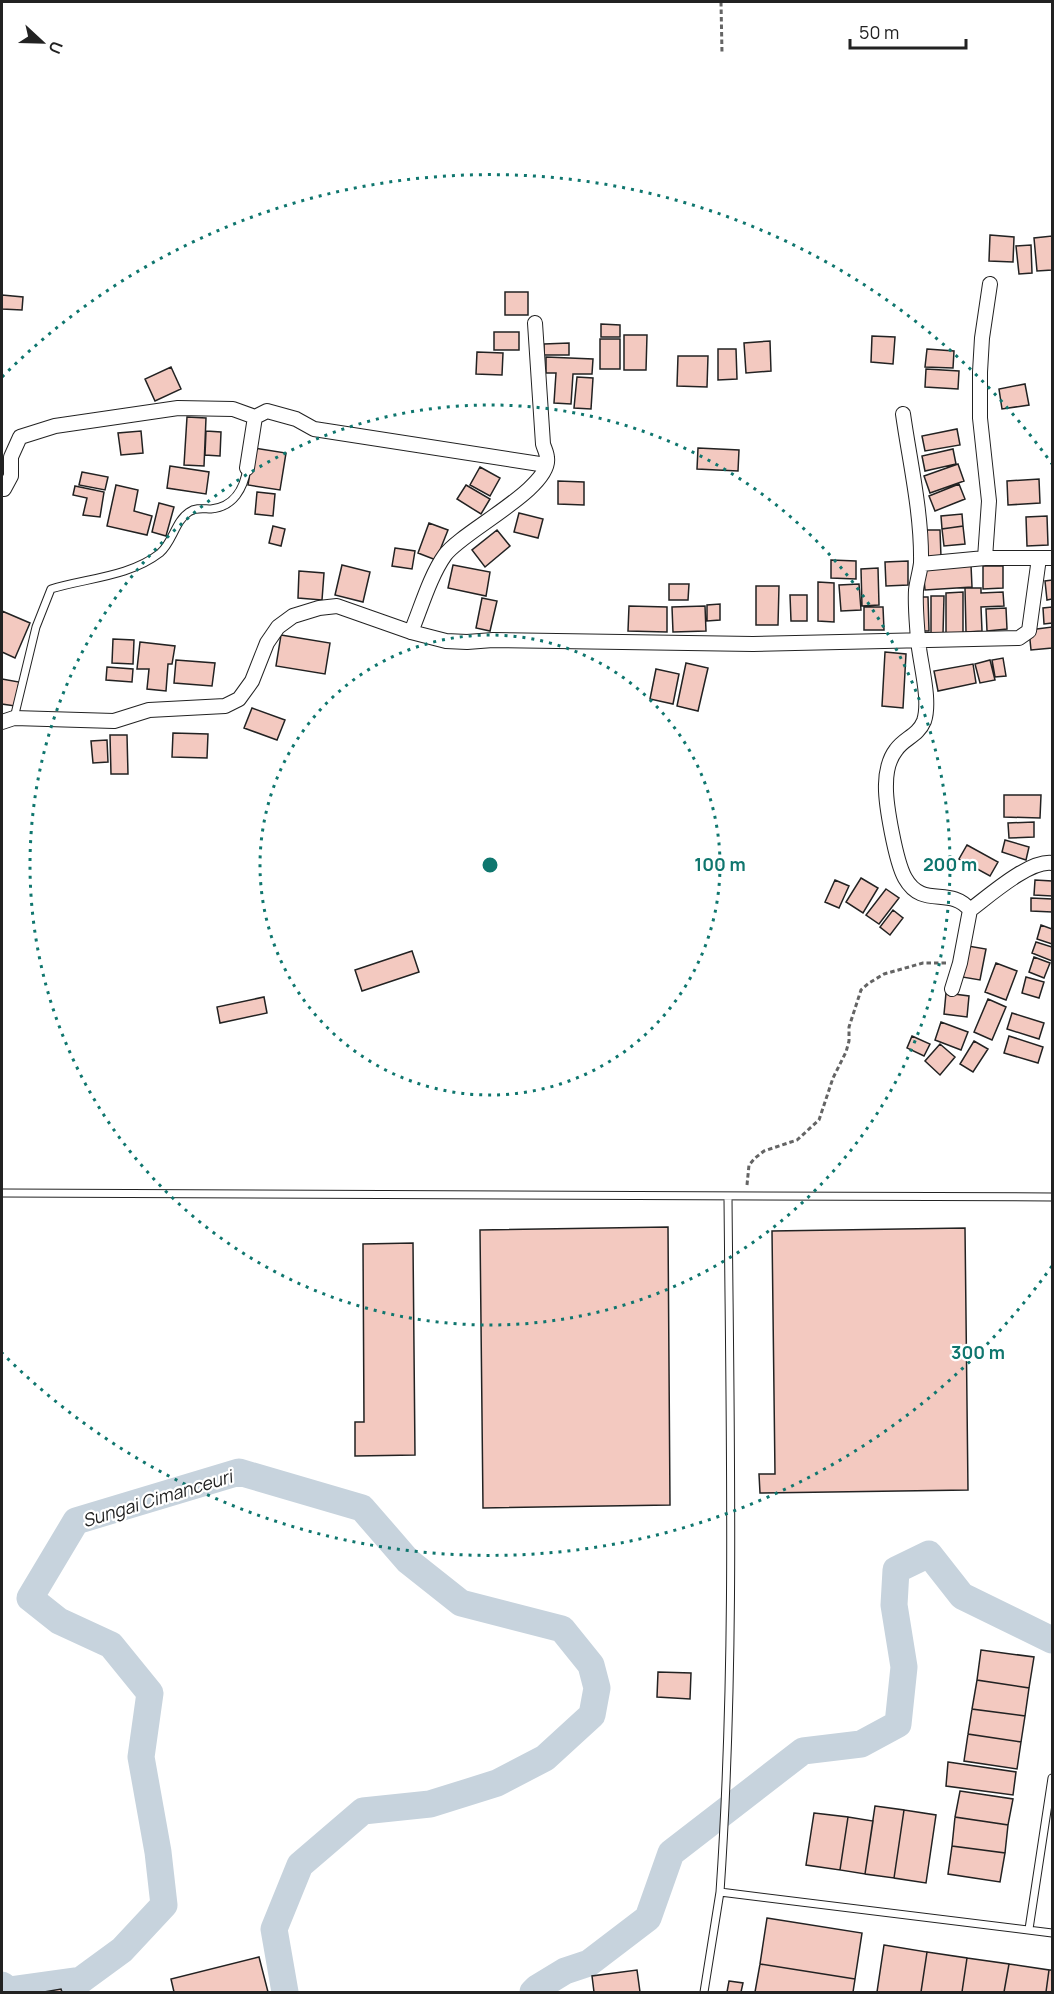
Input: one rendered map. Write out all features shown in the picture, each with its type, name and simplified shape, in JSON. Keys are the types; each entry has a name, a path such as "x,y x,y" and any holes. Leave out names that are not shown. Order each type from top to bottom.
{"street":[{"path":"985,558 989,501 980,418 980,372 982,338 990,284"},
{"path":"411,632 445,555 458,542 528,490 546,465 535,323"},
{"path":"2,489 11,476 11,457 20,437 56,426 177,408 232,409 255,417 267,411 296,419 314,429 546,465"},
{"path":"903,414 919,525 921,564 916,591 918,641 926,706 924,722 916,735 903,741 895,750 888,766 886,784 894,844 903,876 917,893 923,896 955,899 970,910"},
{"path":"247,468 255,417"},
{"path":"8,720 114,721 149,710 225,706 239,699 252,681 267,643 278,627 292,616 319,608 337,606 411,632 446,641 467,642 493,640 753,644 1019,638 1029,632 1046,558 985,558 921,564"},
{"path":"952,988 960,963 970,910 1032,867 1047,862 1053,863"}],"lane":[{"path":"8,720 36,627 51,589 133,569 159,554 167,546 187,512 228,505 238,495 245,480 247,468"},
{"path":"2,1193 1053,1197"},
{"path":"704,1992 720,1892 727,1723 731,1553 728,1197"},
{"path":"1029,1929 1053,1778"},
{"path":"720,1892 1053,1933"}],"path":[{"path":"720,2 722,53"},
{"path":"746,1197 749,1165 755,1158 764,1151 798,1140 819,1120 833,1078 846,1052 849,1028 861,990 868,983 893,972 923,963 960,963"}],"building":[{"path":"990,235 1014,237 1013,262 989,261"},
{"path":"1052,236 1052,270 1037,271 1034,238"},
{"path":"1031,245 1032,273 1019,274 1016,246"},
{"path":"505,292 528,292 528,315 505,315"},
{"path":"2,295 23,297 22,310 2,309"},
{"path":"601,324 620,325 620,337 601,337"},
{"path":"494,332 519,332 519,350 494,350"},
{"path":"624,335 647,335 646,370 624,370"},
{"path":"872,336 895,337 893,364 871,362"},
{"path":"600,339 620,339 620,369 600,369"},
{"path":"770,341 771,371 746,373 744,343"},
{"path":"569,343 569,355 544,355 544,344"},
{"path":"718,349 736,349 737,379 718,380"},
{"path":"927,349 954,351 953,368 925,367"},
{"path":"477,352 503,353 502,375 476,374"},
{"path":"678,356 708,356 707,387 677,386"},
{"path":"546,357 593,359 592,374 573,374 571,404 554,403 556,373 546,373"},
{"path":"171,367 181,389 155,401 145,379"},
{"path":"926,369 959,371 958,389 925,387"},
{"path":"577,377 593,378 591,409 574,408"},
{"path":"1025,384 1029,405 1002,409 999,389"},
{"path":"187,417 206,418 204,466 184,465"},
{"path":"957,429 960,445 925,451 922,436"},
{"path":"141,431 143,453 121,455 118,433"},
{"path":"206,431 221,432 220,456 205,455"},
{"path":"254,448 286,453 280,490 248,485"},
{"path":"698,448 739,450 738,471 697,469"},
{"path":"953,449 956,464 925,471 922,456"},
{"path":"958,464 964,481 930,493 924,476"},
{"path":"170,466 209,472 206,494 167,488"},
{"path":"480,467 500,478 490,496 470,485"},
{"path":"82,472 108,477 105,490 79,485"},
{"path":"1039,479 1040,503 1008,505 1007,481"},
{"path":"558,481 584,482 584,505 558,504"},
{"path":"959,484 965,499 935,511 929,496"},
{"path":"116,485 138,490 134,511 152,516 147,535 107,526"},
{"path":"466,485 490,499 481,514 457,499"},
{"path":"75,486 104,492 100,517 83,515 87,498 73,495"},
{"path":"257,492 275,494 273,516 255,514"},
{"path":"159,503 174,507 166,536 152,532"},
{"path":"519,513 543,519 538,538 514,532"},
{"path":"962,514 963,526 942,529 941,516"},
{"path":"1047,516 1048,545 1027,546 1026,517"},
{"path":"429,523 448,530 436,560 418,553"},
{"path":"273,526 285,529 281,546 269,543"},
{"path":"963,526 965,544 944,546 942,529"},
{"path":"497,530 510,546 485,567 472,550"},
{"path":"923,530 940,530 941,557 924,558"},
{"path":"395,548 415,551 412,569 392,566"},
{"path":"831,560 856,561 856,579 831,578"},
{"path":"908,561 908,585 886,586 885,562"},
{"path":"342,565 370,572 363,602 335,595"},
{"path":"453,565 490,572 486,596 448,588"},
{"path":"971,565 972,587 925,590 923,568"},
{"path":"983,566 1003,566 1003,588 983,589"},
{"path":"878,568 879,605 862,606 861,569"},
{"path":"299,571 324,573 322,600 298,598"},
{"path":"1052,580 1052,599 1047,600 1045,581"},
{"path":"818,582 834,583 834,622 818,621"},
{"path":"669,584 689,584 688,600 669,600"},
{"path":"859,584 861,610 841,611 839,585"},
{"path":"756,586 779,586 778,625 756,625"},
{"path":"965,588 981,588 981,593 1003,592 1004,606 981,607 982,631 966,632"},
{"path":"963,592 963,634 946,634 946,593"},
{"path":"790,595 807,595 807,621 791,621"},
{"path":"931,596 944,596 943,634 931,634"},
{"path":"920,597 928,597 929,631 920,631"},
{"path":"482,598 497,601 490,631 476,628"},
{"path":"720,604 720,620 707,621 707,605"},
{"path":"629,606 667,607 667,632 628,631"},
{"path":"705,606 706,631 673,632 672,607"},
{"path":"864,607 883,607 884,630 864,630"},
{"path":"1052,607 1052,623 1044,624 1043,608"},
{"path":"1006,608 1007,629 987,631 986,609"},
{"path":"2,611 30,623 15,658 2,652"},
{"path":"1052,627 1052,648 1031,650 1029,630"},
{"path":"281,635 330,643 325,674 276,666"},
{"path":"113,639 134,640 133,664 112,663"},
{"path":"140,642 175,646 172,664 168,664 166,691 147,689 149,669 137,669"},
{"path":"885,652 906,654 903,708 882,706"},
{"path":"1003,658 1006,676 995,677 992,660"},
{"path":"176,660 215,663 212,686 174,683"},
{"path":"990,660 995,680 980,683 975,664"},
{"path":"686,663 708,668 698,711 677,706"},
{"path":"973,664 976,683 938,691 934,671"},
{"path":"107,667 133,669 132,682 106,680"},
{"path":"656,669 679,674 673,704 650,699"},
{"path":"2,679 19,682 15,706 2,704"},
{"path":"252,708 285,720 277,740 244,728"},
{"path":"173,733 208,734 207,758 172,757"},
{"path":"110,735 127,735 128,774 111,774"},
{"path":"107,740 108,762 93,763 91,741"},
{"path":"1004,795 1041,795 1040,818 1004,817"},
{"path":"1034,822 1034,837 1009,838 1008,823"},
{"path":"1005,840 1029,847 1026,860 1002,852"},
{"path":"967,845 998,862 990,876 959,859"},
{"path":"861,878 878,888 863,913 846,902"},
{"path":"835,880 849,886 839,908 825,902"},
{"path":"1035,880 1052,881 1052,896 1034,895"},
{"path":"886,889 899,898 879,924 866,915"},
{"path":"1031,898 1052,899 1052,912 1031,911"},
{"path":"893,910 903,918 890,935 880,927"},
{"path":"1041,925 1052,929 1052,944 1037,939"},
{"path":"1036,942 1052,947 1052,961 1032,953"},
{"path":"968,946 986,949 980,980 962,977"},
{"path":"412,951 419,972 362,991 355,970"},
{"path":"1034,957 1050,963 1044,978 1029,972"},
{"path":"996,963 1017,971 1006,1000 985,992"},
{"path":"1026,977 1044,982 1039,998 1022,993"},
{"path":"946,993 969,996 967,1017 944,1014"},
{"path":"264,997 267,1013 220,1023 217,1007"},
{"path":"988,999 1006,1007 992,1040 974,1032"},
{"path":"1012,1013 1044,1023 1039,1039 1007,1029"},
{"path":"941,1022 968,1032 961,1050 935,1040"},
{"path":"912,1036 930,1044 924,1056 907,1048"},
{"path":"1009,1036 1043,1047 1038,1063 1004,1053"},
{"path":"974,1041 988,1049 973,1072 960,1064"},
{"path":"940,1044 955,1057 940,1075 925,1061"},
{"path":"668,1227 670,1505 483,1508 480,1230"},
{"path":"965,1228 968,1490 760,1493 759,1474 775,1474 772,1231"},
{"path":"413,1243 415,1455 355,1456 355,1422 364,1422 363,1244"},
{"path":"981,1650 1034,1657 1029,1688 977,1680"},
{"path":"658,1672 691,1673 690,1699 657,1697"},
{"path":"977,1680 1029,1688 1025,1716 972,1709"},
{"path":"972,1709 1025,1716 1021,1742 968,1734"},
{"path":"968,1734 1021,1742 1017,1769 964,1761"},
{"path":"948,1762 1016,1772 1013,1795 946,1786"},
{"path":"960,1791 1013,1799 1008,1825 955,1817"},
{"path":"875,1806 904,1810 894,1878 865,1874"},
{"path":"904,1810 936,1815 926,1883 894,1878"},
{"path":"814,1813 848,1817 840,1870 806,1865"},
{"path":"848,1817 873,1821 865,1874 840,1870"},
{"path":"955,1817 1008,1825 1005,1853 952,1846"},
{"path":"952,1846 1005,1853 1000,1882 948,1874"},
{"path":"767,1918 862,1933 855,1979 760,1964"},
{"path":"884,1945 927,1952 921,1992 877,1992"},
{"path":"927,1952 967,1958 962,1992 921,1992"},
{"path":"259,1957 268,1992 174,1992 171,1979"},
{"path":"967,1958 1009,1964 1004,1992 962,1992"},
{"path":"760,1964 855,1979 853,1992 755,1992"},
{"path":"1009,1964 1049,1970 1046,1992 1004,1992"},
{"path":"637,1970 640,1992 594,1992 592,1976"},
{"path":"1049,1970 1052,1970 1052,1992 1046,1992"},
{"path":"729,1981 743,1983 741,1992 727,1992"},
{"path":"61,1989 62,1992 44,1992"}],"waterway":[{"name":"Sungai Cimanceuri","path":"2,1985 9,1990 81,1980 122,1950 164,1905 158,1852 141,1757 150,1693 111,1645 59,1621 30,1598 76,1521 239,1472 362,1508 408,1561 461,1603 562,1629 591,1665 597,1688 592,1715 545,1758 497,1783 430,1804 363,1811 300,1865 274,1929 285,1992"},
{"name":"Sungai Cimanceuri","path":"533,1992 565,1971 589,1963 648,1918 671,1853 803,1751 861,1744 898,1724 904,1667 894,1605 896,1570 929,1554 962,1596 1052,1640"}]}
